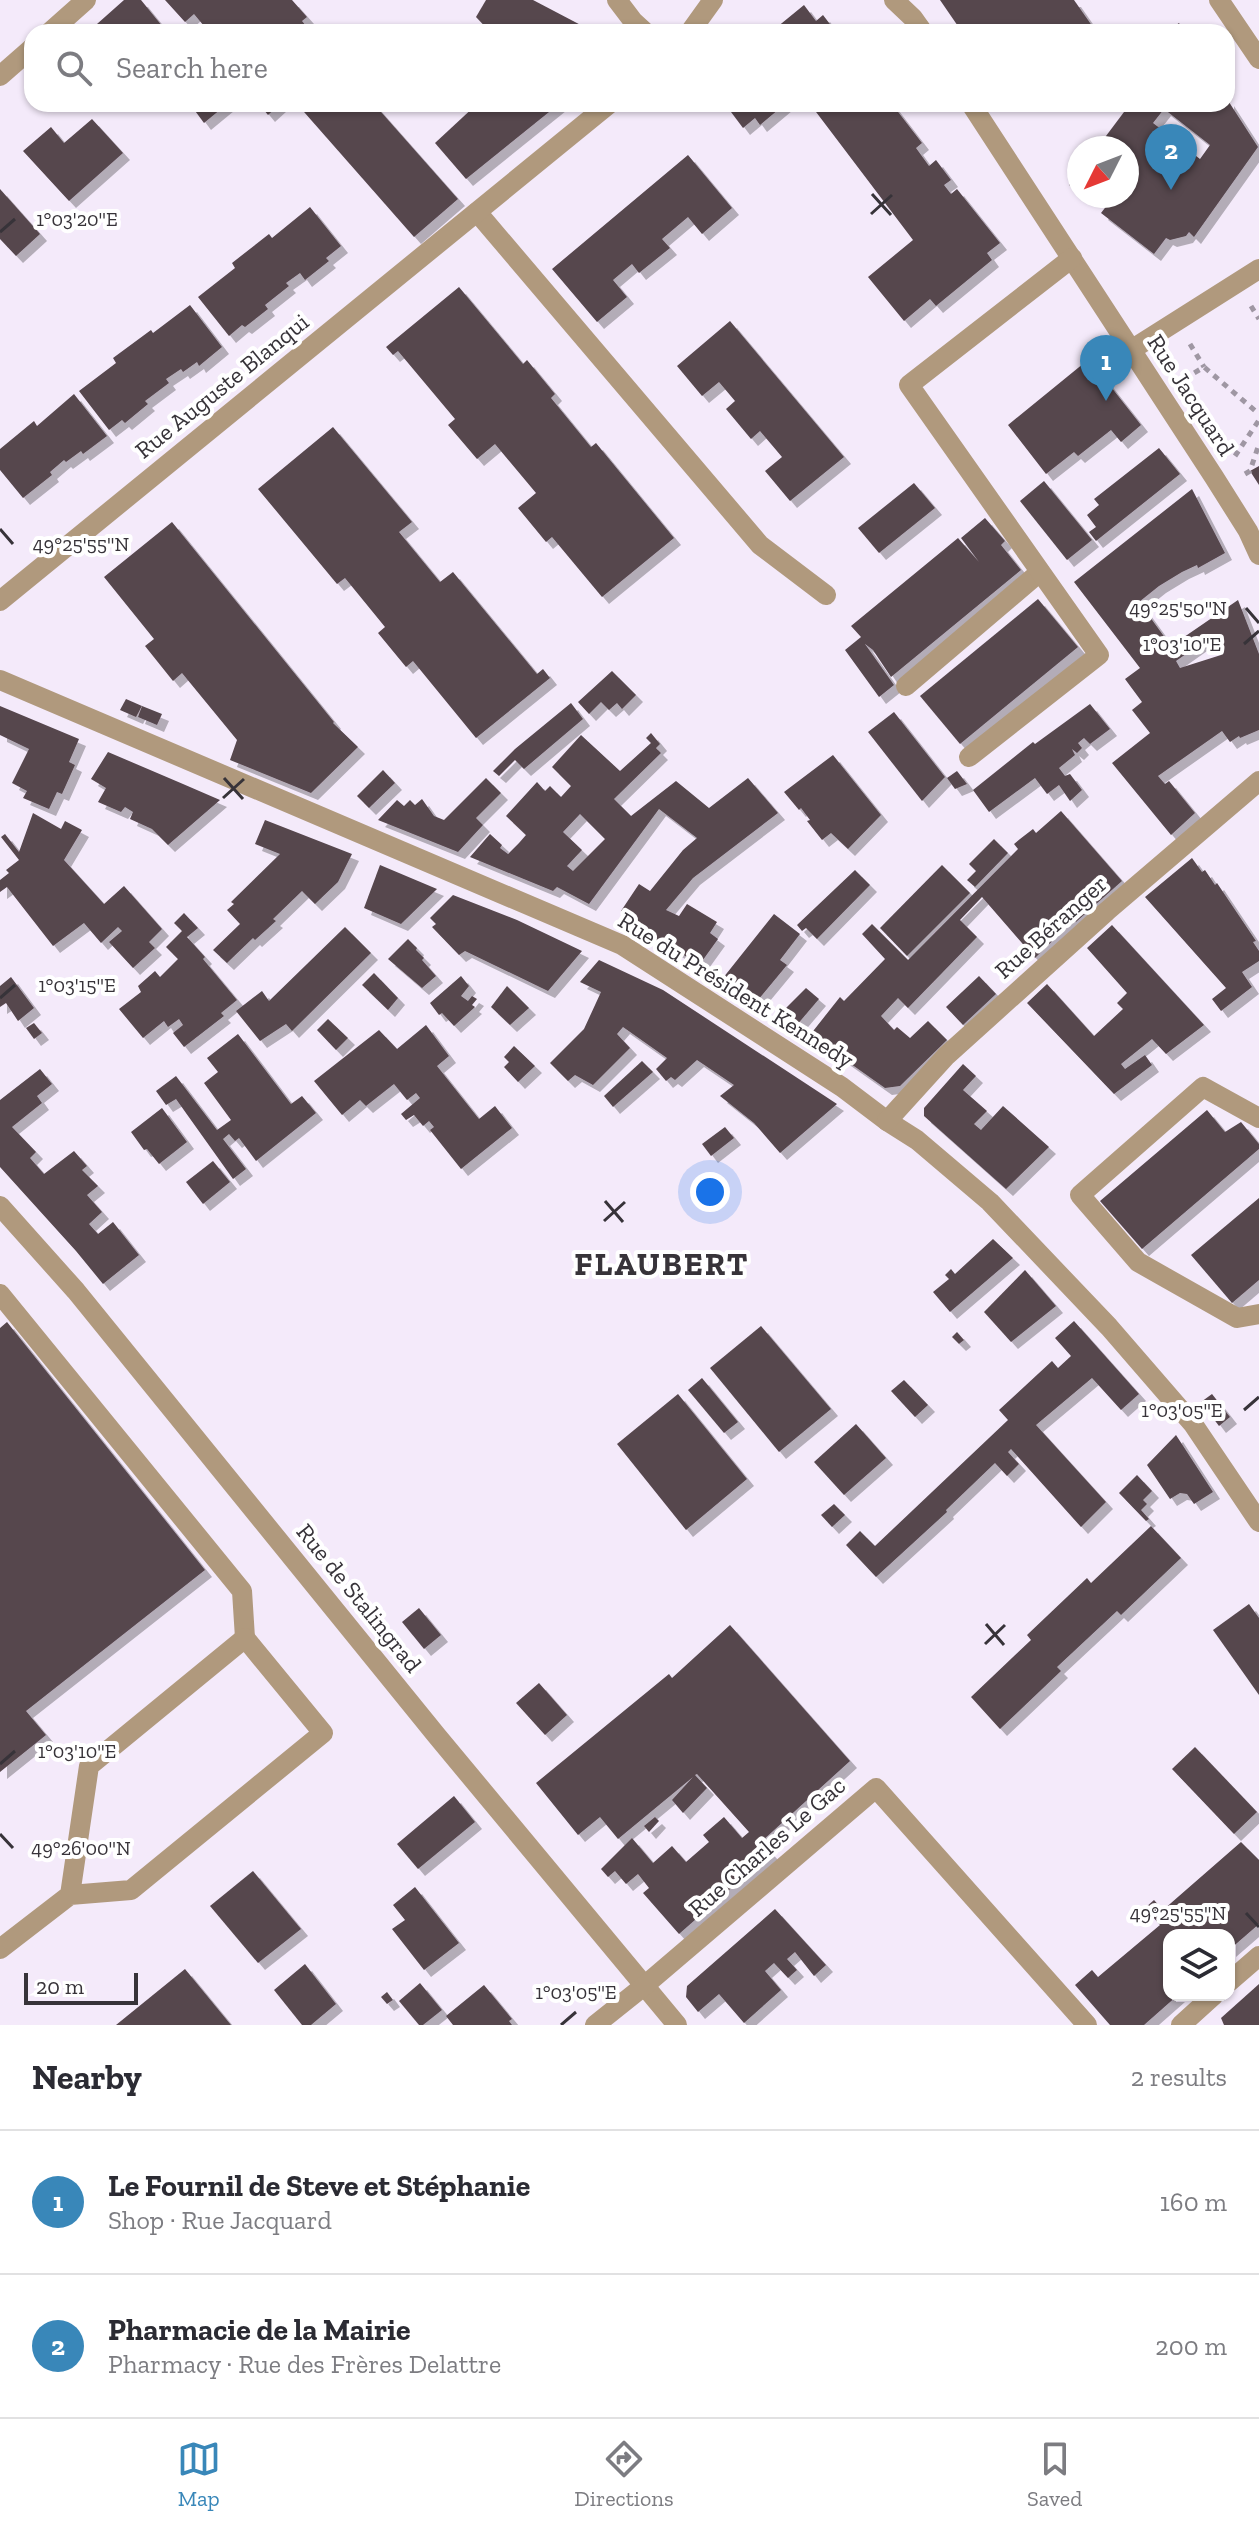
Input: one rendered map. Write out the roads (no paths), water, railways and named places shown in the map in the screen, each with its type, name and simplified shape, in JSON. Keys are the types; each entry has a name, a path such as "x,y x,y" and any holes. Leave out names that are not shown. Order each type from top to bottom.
{"street":[{"path":"59,24 86,0"},
{"path":"617,0 636,24"},
{"path":"696,24 713,0"},
{"path":"894,0 917,24"},
{"path":"1219,0 1259,59"},
{"path":"0,76 24,55"},
{"name":"Rue Auguste Blanqui","path":"0,601 599,112"},
{"name":"Rue Jacquard","path":"976,112 1159,394 1221,472 1259,555"},
{"path":"477,212 760,545 826,595"},
{"path":"969,757 1099,655 909,385 1072,258"},
{"path":"1131,350 1259,269"},
{"path":"906,686 1040,572"},
{"name":"Rue du Président Kennedy","path":"0,680 622,945 842,1087 917,1140 990,1202 1109,1327 1193,1424 1259,1522"},
{"name":"Rue Béranger","path":"887,1121 946,1056 1107,911 1259,781"},
{"path":"1259,1118 1203,1087 1080,1195 1138,1262 1237,1318 1259,1314"},
{"name":"Rue de Stalingrad","path":"0,1206 76,1291 677,2025"},
{"path":"0,1294 242,1591 245,1638 323,1733 131,1890 70,1895 0,1949"},
{"path":"70,1895 89,1766 245,1638"},
{"name":"Rue Charles Le Gac","path":"595,2025 876,1788 1087,2025"},
{"path":"1235,1977 1259,1956"},
{"path":"1181,2025 1207,2001"}],"place":[{"name":"Pharmacie de la Mairie","path":"1171,190"},
{"name":"Le Fournil de Steve et Stéphanie","path":"1106,401"}],"district":[{"name":"FLAUBERT","path":"662,1264"}]}
